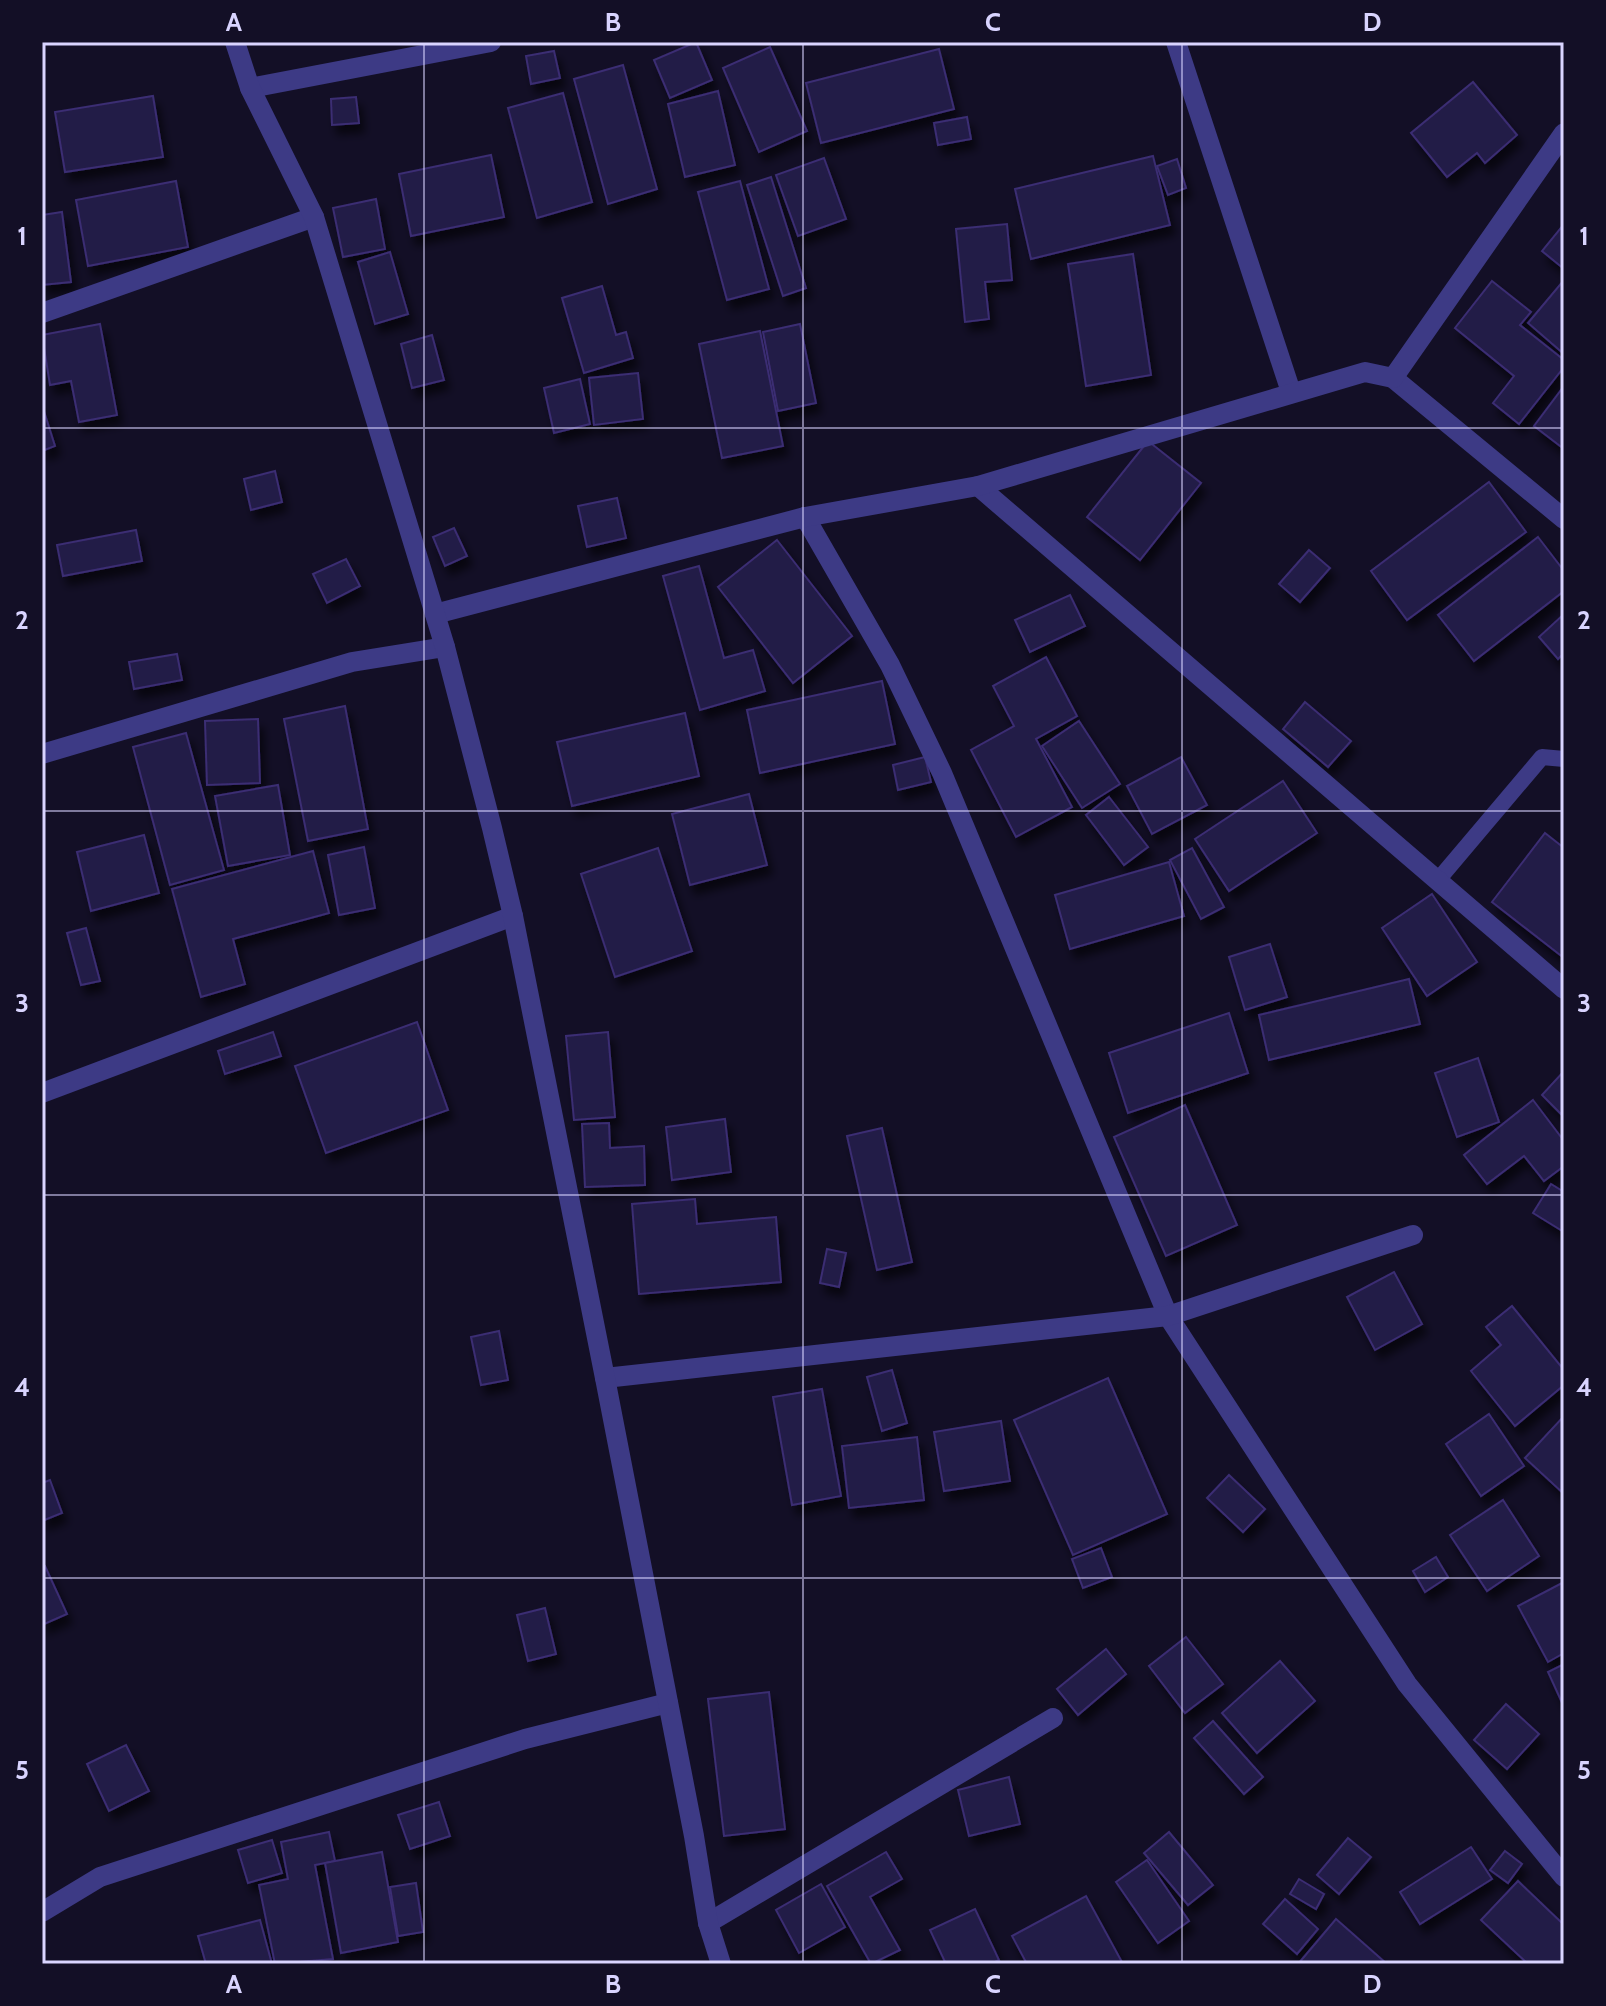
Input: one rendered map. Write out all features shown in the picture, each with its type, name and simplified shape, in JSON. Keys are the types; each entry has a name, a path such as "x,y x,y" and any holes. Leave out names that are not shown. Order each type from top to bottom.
{"street":[{"path":"235,42 250,88 314,217 445,647 513,916 668,1703 708,1923 721,1964"},
{"path":"250,88 491,42"},
{"path":"1176,42 1291,392"},
{"path":"1393,378 1564,133"},
{"path":"42,313 314,217"},
{"path":"435,614 805,517 978,486 1365,372 1393,378 1564,519"},
{"path":"978,486 1564,989"},
{"path":"805,517 890,665 942,773 1168,1316 1407,1684 1564,1877"},
{"path":"42,754 352,662 445,647"},
{"path":"42,1093 513,916"},
{"path":"605,1378 1168,1316 1413,1235"},
{"path":"42,1912 100,1877 525,1739 668,1703"},
{"path":"708,1923 1053,1718"}],"lane":[{"path":"1438,880 1542,757 1564,759"}],"building":[{"path":"696,42 712,80 670,98 654,60"},
{"path":"770,47 807,131 759,152 723,68"},
{"path":"939,49 954,109 821,143 806,83"},
{"path":"554,51 560,78 531,84 526,56"},
{"path":"623,65 657,189 608,204 574,79"},
{"path":"1473,82 1517,135 1485,163 1477,153 1447,177 1411,133"},
{"path":"718,91 735,165 685,177 668,104"},
{"path":"563,93 592,202 537,218 508,108"},
{"path":"153,96 163,157 65,172 55,112"},
{"path":"356,97 359,123 332,125 331,99"},
{"path":"967,117 971,139 938,145 934,123"},
{"path":"491,155 504,217 411,236 399,174"},
{"path":"1153,156 1170,225 1031,259 1015,189"},
{"path":"824,158 846,219 798,236 776,175"},
{"path":"1177,159 1186,188 1168,195 1157,166"},
{"path":"771,177 806,288 783,296 747,185"},
{"path":"176,181 188,247 88,266 76,200"},
{"path":"740,181 769,289 727,300 698,192"},
{"path":"376,199 385,249 343,257 333,208"},
{"path":"62,212 71,282 42,285 42,215"},
{"path":"1007,224 1012,280 985,282 989,319 965,322 956,229"},
{"path":"1564,224 1564,269 1542,251"},
{"path":"390,252 408,314 375,324 358,262"},
{"path":"1133,254 1151,375 1086,386 1068,264"},
{"path":"1564,280 1564,354 1528,323"},
{"path":"1492,281 1531,312 1520,325 1564,360 1564,367 1519,424 1493,403 1514,376 1455,328"},
{"path":"602,286 616,335 626,332 633,358 584,373 562,298"},
{"path":"100,324 117,415 79,422 71,381 50,385 42,335"},
{"path":"800,324 816,403 778,411 763,332"},
{"path":"760,331 783,446 722,458 699,344"},
{"path":"432,335 444,380 412,388 401,344"},
{"path":"638,373 643,419 594,425 589,378"},
{"path":"580,379 590,424 554,433 544,388"},
{"path":"1564,386 1564,449 1534,426"},
{"path":"42,405 55,446 42,451"},
{"path":"1148,441 1201,483 1140,560 1087,517"},
{"path":"275,471 282,502 251,510 244,479"},
{"path":"1489,482 1526,532 1407,620 1371,571"},
{"path":"617,498 626,538 587,547 578,506"},
{"path":"454,528 467,556 445,566 433,537"},
{"path":"136,530 142,561 63,576 57,545"},
{"path":"1538,537 1564,571 1564,591 1474,661 1438,615"},
{"path":"777,540 852,636 793,683 718,587"},
{"path":"1309,550 1330,568 1300,602 1279,584"},
{"path":"346,559 360,586 327,603 313,574"},
{"path":"699,566 724,658 753,650 765,691 700,710 663,576"},
{"path":"1070,595 1085,626 1030,652 1015,620"},
{"path":"1564,614 1564,653 1558,659 1539,637"},
{"path":"177,654 182,680 134,689 129,662"},
{"path":"1046,657 1077,716 1036,739 1072,807 1016,837 971,750 1014,726 993,686"},
{"path":"882,681 895,744 760,773 747,710"},
{"path":"1305,702 1351,741 1328,767 1283,729"},
{"path":"345,706 368,829 308,841 284,719"},
{"path":"685,713 699,776 572,806 557,742"},
{"path":"258,719 260,783 207,785 205,721"},
{"path":"1079,721 1120,784 1082,808 1042,746"},
{"path":"186,733 224,870 170,885 133,747"},
{"path":"925,757 931,782 898,790 893,765"},
{"path":"1181,757 1207,805 1152,834 1127,786"},
{"path":"1283,781 1317,833 1229,891 1195,839"},
{"path":"278,785 290,855 228,866 215,796"},
{"path":"749,794 767,865 690,885 672,814"},
{"path":"1109,797 1148,847 1124,865 1086,815"},
{"path":"1545,833 1564,848 1564,958 1492,902"},
{"path":"144,835 159,893 91,911 77,852"},
{"path":"364,847 375,908 339,915 328,855"},
{"path":"658,848 692,951 615,977 581,874"},
{"path":"1192,848 1224,907 1201,919 1170,860"},
{"path":"313,851 329,913 233,939 245,984 201,997 172,889"},
{"path":"1169,862 1184,916 1070,949 1055,895"},
{"path":"1432,894 1477,962 1427,996 1382,928"},
{"path":"86,928 100,981 81,985 67,933"},
{"path":"1270,944 1287,997 1245,1010 1229,957"},
{"path":"1409,979 1420,1024 1269,1060 1259,1015"},
{"path":"1229,1013 1248,1073 1128,1113 1109,1053"},
{"path":"417,1022 448,1110 326,1153 295,1066"},
{"path":"273,1032 281,1056 225,1074 218,1051"},
{"path":"608,1032 615,1117 574,1120 566,1036"},
{"path":"1478,1058 1499,1122 1457,1137 1435,1073"},
{"path":"1564,1071 1564,1117 1542,1095"},
{"path":"1533,1100 1564,1141 1564,1166 1544,1181 1524,1156 1487,1184 1464,1155"},
{"path":"1185,1105 1237,1225 1166,1256 1114,1137"},
{"path":"725,1119 731,1172 672,1180 666,1127"},
{"path":"609,1123 610,1148 644,1146 645,1185 585,1187 582,1124"},
{"path":"882,1128 912,1262 877,1270 847,1136"},
{"path":"1551,1184 1564,1192 1564,1232 1533,1213"},
{"path":"695,1199 697,1224 776,1217 781,1282 639,1294 632,1204"},
{"path":"827,1249 846,1253 839,1287 820,1283"},
{"path":"1394,1272 1422,1324 1375,1350 1347,1297"},
{"path":"1512,1306 1564,1370 1564,1385 1515,1426 1471,1371 1501,1345 1486,1327"},
{"path":"499,1331 508,1380 481,1385 471,1337"},
{"path":"892,1370 907,1423 882,1431 867,1377"},
{"path":"1108,1378 1167,1514 1073,1555 1014,1420"},
{"path":"822,1389 841,1496 792,1505 773,1397"},
{"path":"1489,1414 1524,1466 1481,1496 1446,1444"},
{"path":"1564,1416 1564,1494 1525,1458"},
{"path":"1001,1421 1010,1481 944,1491 934,1432"},
{"path":"917,1437 924,1500 849,1508 842,1446"},
{"path":"1229,1475 1265,1509 1243,1532 1207,1498"},
{"path":"50,1480 62,1513 42,1521 42,1483"},
{"path":"1503,1500 1539,1556 1487,1591 1450,1535"},
{"path":"1101,1548 1112,1577 1083,1588 1072,1559"},
{"path":"1436,1557 1448,1577 1425,1592 1413,1571"},
{"path":"45,1566 67,1614 42,1625 42,1567"},
{"path":"1564,1582 1564,1653 1548,1662 1518,1606"},
{"path":"545,1608 556,1654 528,1661 517,1615"},
{"path":"1186,1637 1223,1684 1185,1713 1149,1666"},
{"path":"1106,1649 1126,1674 1078,1715 1057,1689"},
{"path":"1280,1661 1315,1701 1257,1753 1222,1713"},
{"path":"1564,1664 1564,1707 1548,1672"},
{"path":"769,1692 785,1829 724,1836 708,1699"},
{"path":"1506,1704 1539,1734 1507,1769 1474,1740"},
{"path":"1213,1721 1263,1777 1244,1794 1194,1738"},
{"path":"126,1745 149,1791 109,1811 87,1764"},
{"path":"1009,1777 1020,1824 969,1836 958,1790"},
{"path":"439,1802 450,1836 410,1849 398,1815"},
{"path":"329,1832 335,1861 315,1865 333,1959 275,1964 259,1885 288,1879 281,1842"},
{"path":"1169,1832 1213,1885 1188,1905 1144,1853"},
{"path":"1348,1838 1371,1857 1339,1894 1317,1875"},
{"path":"272,1840 282,1873 248,1883 238,1850"},
{"path":"1471,1847 1492,1879 1420,1924 1400,1892"},
{"path":"1505,1851 1522,1864 1508,1883 1490,1870"},
{"path":"382,1852 398,1942 341,1953 325,1863"},
{"path":"886,1852 902,1879 870,1897 900,1950 871,1964 827,1886"},
{"path":"1147,1860 1189,1921 1158,1943 1116,1882"},
{"path":"1299,1879 1324,1894 1316,1909 1290,1894"},
{"path":"1518,1881 1564,1925 1564,1964 1528,1964 1481,1920"},
{"path":"416,1883 423,1932 398,1936 390,1887"},
{"path":"821,1884 845,1927 799,1953 776,1910"},
{"path":"1086,1896 1123,1964 1027,1964 1012,1936"},
{"path":"1285,1899 1318,1929 1297,1954 1263,1924"},
{"path":"975,1909 999,1960 991,1964 946,1964 930,1930"},
{"path":"1336,1919 1387,1964 1298,1964"},
{"path":"260,1920 272,1964 206,1964 198,1936"}]}
